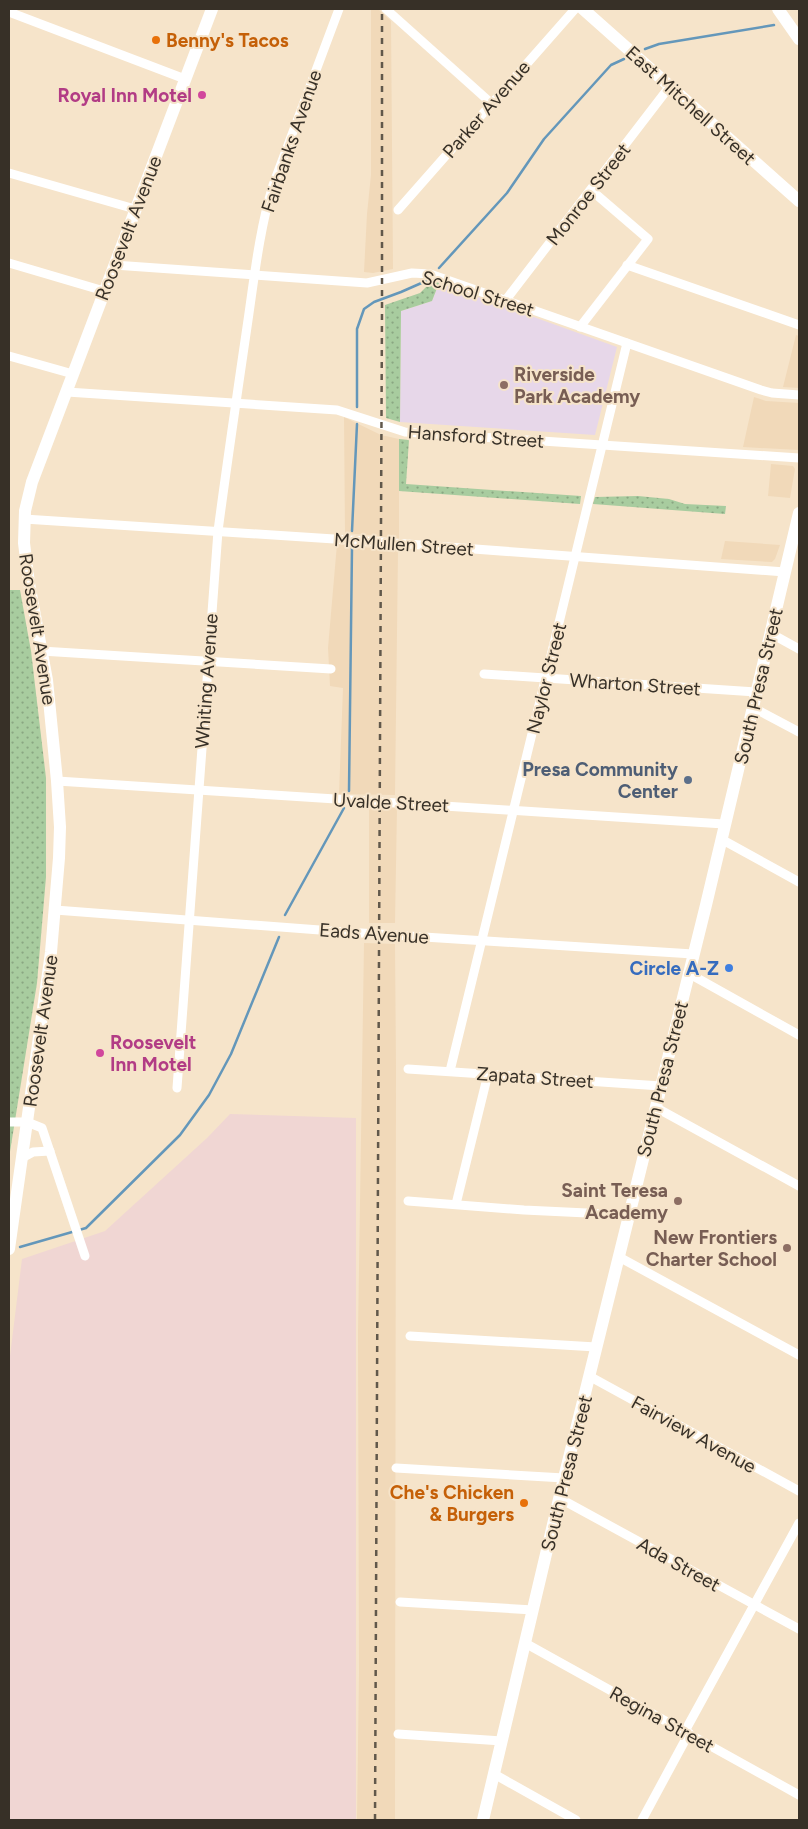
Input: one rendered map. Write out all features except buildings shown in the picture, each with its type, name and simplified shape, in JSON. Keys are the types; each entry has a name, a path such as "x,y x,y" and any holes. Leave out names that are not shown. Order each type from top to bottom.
{"main road":[{"name":"Roosevelt Avenue","path":"9,1249 51,952 60,826 48,689 29,583 24,543 24,519 32,482 212,9"},
{"name":"East Mitchell Street","path":"583,9 799,201"},
{"path":"778,9 799,38"},
{"path":"783,9 799,24"},
{"name":"South Presa Street","path":"483,1820 564,1478 656,1107 799,513"}],"street":[{"name":"Fairbanks Avenue","path":"254,276 265,212 272,185 339,9"},
{"path":"386,9 491,103"},
{"name":"Parker Avenue","path":"398,210 575,9"},
{"path":"9,12 185,79"},
{"name":"Monroe Street","path":"505,300 670,86"},
{"path":"9,173 135,210"},
{"path":"580,327 648,239 591,190"},
{"path":"9,263 104,291"},
{"name":"School Street","path":"114,265 367,284 412,273 430,274 772,394 799,395"},
{"path":"627,265 799,325"},
{"name":"Whiting Avenue","path":"177,1088 218,531 254,276"},
{"name":"Naylor Street","path":"450,1072 628,343"},
{"path":"9,356 73,374"},
{"name":"Hansford Street","path":"67,392 337,410 405,432 799,458"},
{"name":"McMullen Street","path":"24,519 218,531 785,572"},
{"path":"770,633 799,648"},
{"path":"42,651 331,669"},
{"name":"Wharton Street","path":"484,674 756,692"},
{"path":"752,707 799,732"},
{"name":"Uvalde Street","path":"57,781 724,824"},
{"path":"721,839 799,882"},
{"name":"Eads Avenue","path":"55,910 190,921 693,954"},
{"path":"688,973 799,1035"},
{"name":"Zapata Street","path":"408,1069 661,1086"},
{"path":"456,1204 488,1074"},
{"path":"656,1107 799,1186"},
{"path":"9,1122 27,1122 42,1128 85,1256"},
{"path":"22,1158 33,1152 50,1152"},
{"path":"408,1201 524,1210 629,1215"},
{"path":"619,1256 799,1355"},
{"path":"410,1336 596,1347"},
{"name":"Fairview Avenue","path":"589,1376 799,1491"},
{"path":"396,1468 564,1478"},
{"name":"Ada Street","path":"560,1498 799,1629"},
{"path":"642,1820 754,1604 799,1523"},
{"path":"400,1602 533,1610"},
{"name":"Regina Street","path":"525,1643 799,1795"},
{"path":"398,1734 502,1742"},
{"path":"494,1774 576,1820"}],"shaded area":[{"path":"371,9 378,9 391,21 393,269 373,273 364,272 371,175"},
{"name":"Riverside Park Academy","path":"439,283 617,347 595,435 400,422 401,311 432,301"},
{"path":"796,335 799,336 799,388 783,387"},
{"path":"754,397 766,401 799,403 799,450 743,447"},
{"path":"344,417 381,435 399,439 399,540 380,536 345,533"},
{"path":"771,464 793,466 795,469 790,498 768,496"},
{"path":"725,541 780,545 772,562 721,559"},
{"path":"337,544 398,551 395,795 339,794 343,688 330,686 328,648"},
{"path":"369,808 397,808 395,923 369,923"},
{"path":"364,943 395,944 395,1820 357,1820 359,1672 358,1333"},
{"path":"230,1114 356,1118 356,1820 9,1820 9,1364 22,1259 105,1231 207,1138"}],"green space":[{"path":"432,281 439,283 432,301 401,311 400,422 386,418 385,305 420,293"},
{"path":"399,439 409,440 406,484 581,496 580,504 399,491"},
{"path":"638,496 669,499 685,504 726,506 725,514 593,504 595,497"},
{"path":"9,590 20,590 31,651 46,778 46,877 37,983 9,1158"}],"waterway":[{"path":"645,49 659,44 774,25"},
{"path":"439,268 507,193 544,139 611,65 624,59"},
{"path":"357,407 357,329 364,309 374,302 426,281"},
{"path":"352,531 357,424"},
{"path":"349,791 352,547"},
{"path":"285,915 344,808"},
{"path":"20,1247 86,1228 180,1135 209,1095 231,1054 279,937"}],"railway":[{"path":"375,1820 382,9"}],"place":[{"name":"Benny's Tacos","path":"156,40"},
{"name":"Royal Inn Motel","path":"202,95"},
{"name":"Riverside Park Academy","path":"504,385"},
{"name":"Presa Community Center","path":"688,780"},
{"name":"Circle A-Z","path":"729,968"},
{"name":"Roosevelt Inn Motel","path":"100,1053"},
{"name":"Saint Teresa Academy","path":"678,1201"},
{"name":"New Frontiers Charter School","path":"787,1248"},
{"name":"Che's Chicken & Burgers","path":"524,1503"}]}
